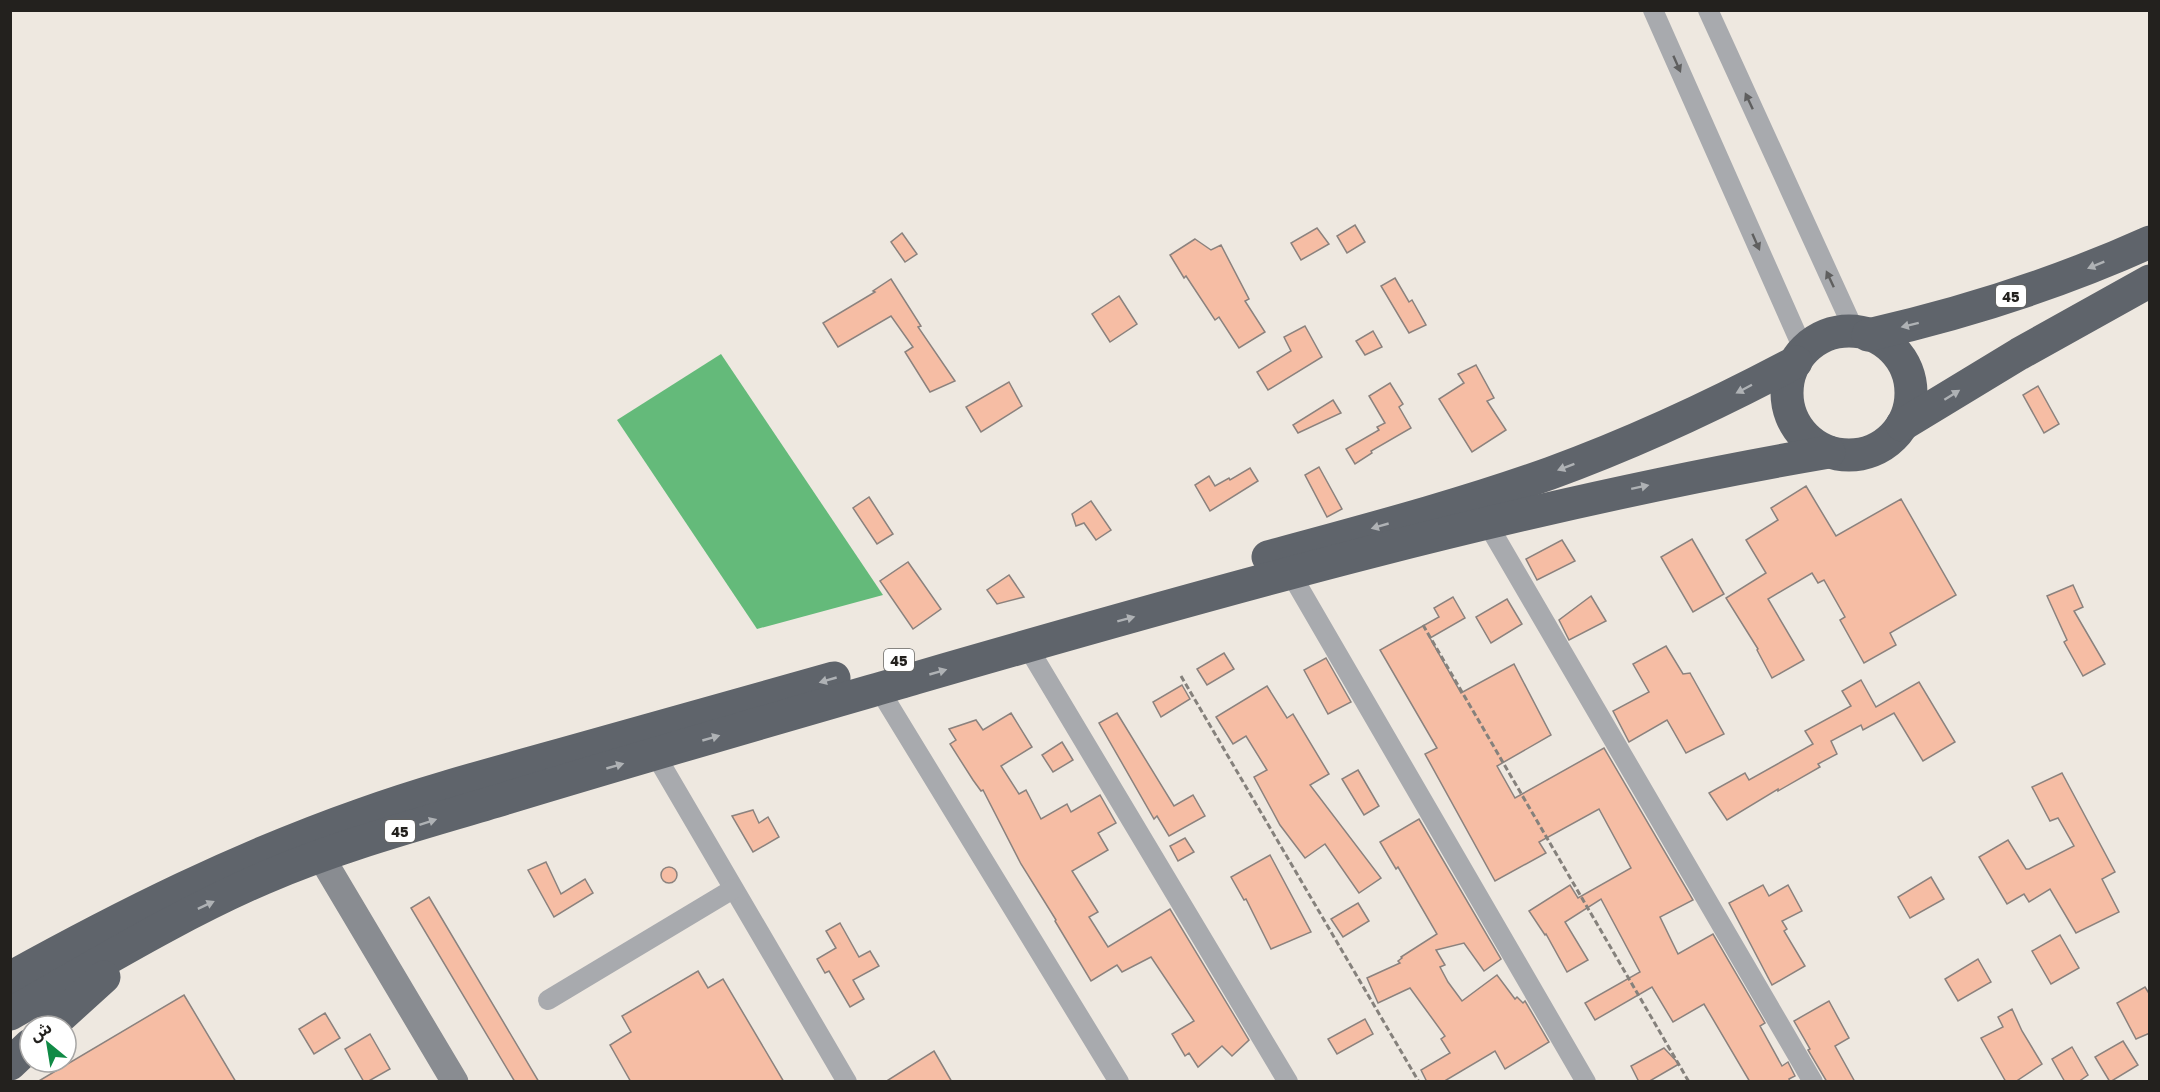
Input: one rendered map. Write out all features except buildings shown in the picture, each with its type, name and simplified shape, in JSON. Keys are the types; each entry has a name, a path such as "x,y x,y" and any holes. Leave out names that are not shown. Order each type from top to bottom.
{"highway":[{"name":"45","path":"1862,333 1956,313 2043,286 2150,242"},
{"path":"1902,425 2029,349 2150,281"},
{"path":"1841,332 1862,333 1881,340 1892,349 1907,372 1911,399 1908,413 1894,436 1870,452 1857,455 1829,452 1817,447 1806,438 1791,415 1787,402 1790,374 1800,356 1815,342 1841,332"},
{"name":"45","path":"10,1014 191,912 267,877 363,814 468,781 1423,514 1487,494 1551,473 1655,431 1736,393 1800,356"},
{"name":"45","path":"10,978 64,948 211,875 314,846 442,817 1027,646 1291,574 1600,496 1703,474 1829,452"},
{"path":"63,1014 154,932"},
{"path":"10,959 64,948"}],"street":[{"path":"1653,10 1800,356"},
{"path":"1708,10 1862,333"},
{"path":"1487,523 1813,1082"},
{"path":"1291,574 1586,1082"},
{"path":"1027,646 1288,1082"},
{"path":"879,689 1119,1082"},
{"path":"655,754 847,1082"},
{"path":"314,846 455,1082"},
{"path":"548,1000 733,889"},
{"path":"10,1074 15,1082"}],"path":[{"path":"1423,625 1689,1082"},
{"path":"1181,676 1419,1082"}],"green space":[{"path":"721,354 883,595 757,629 617,420"}]}
